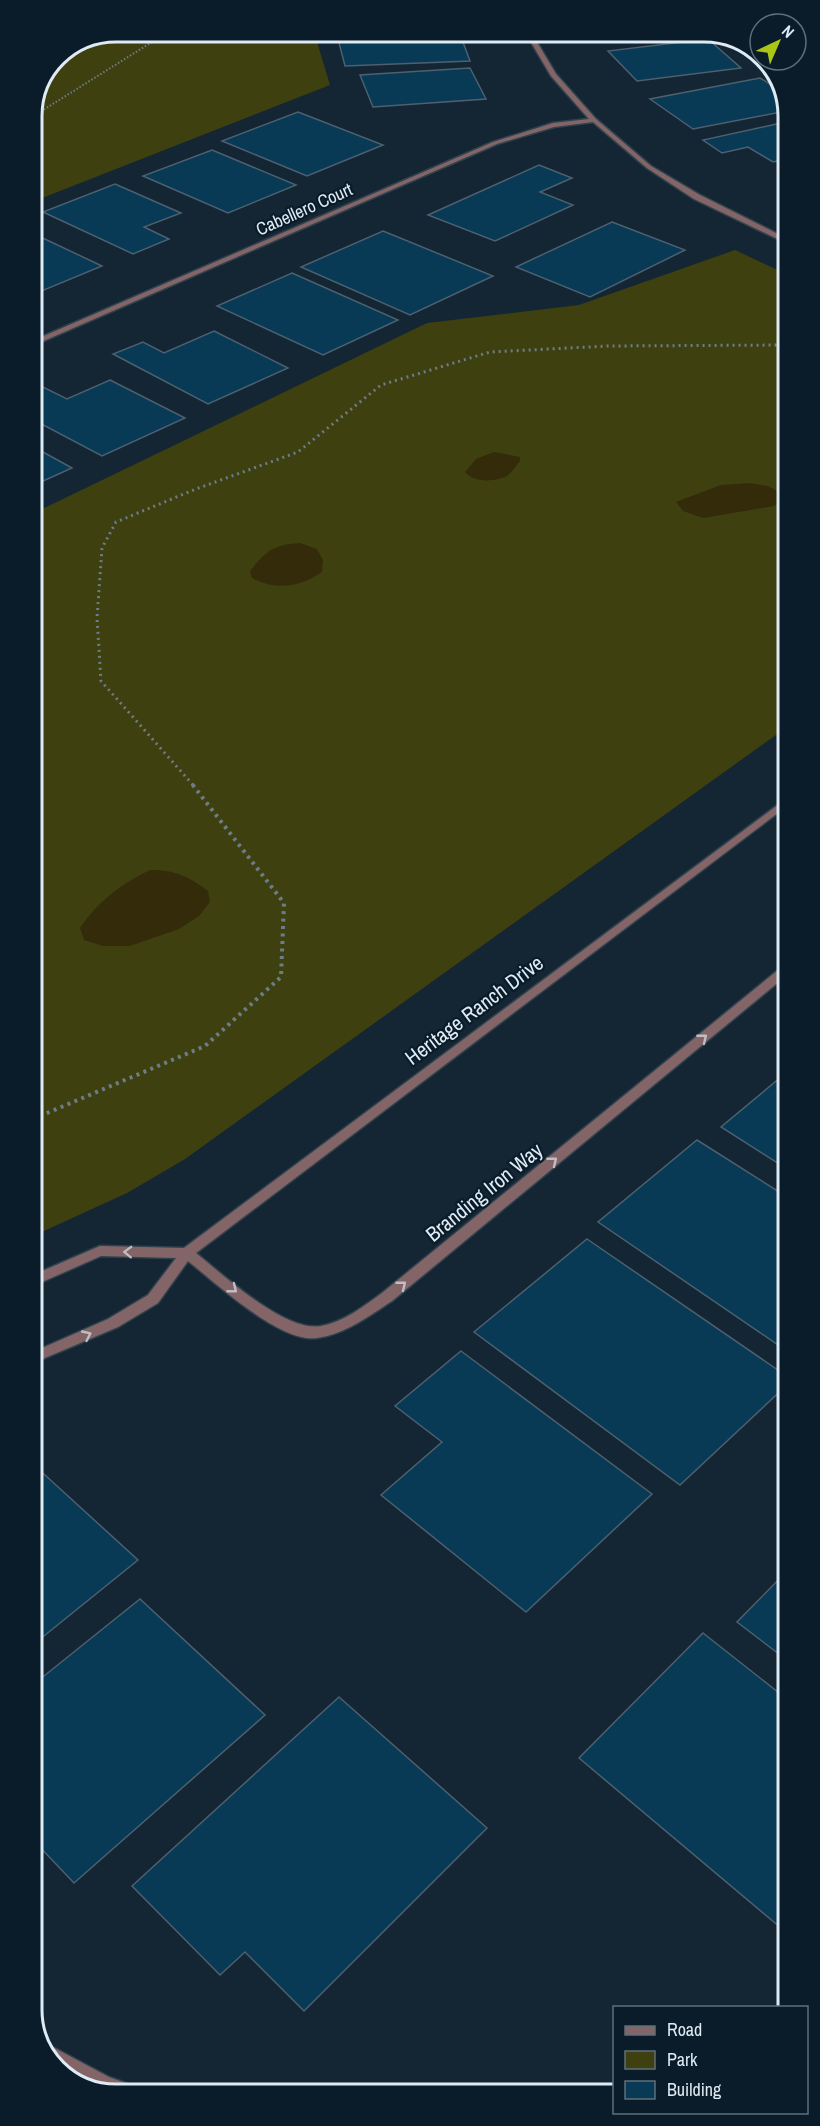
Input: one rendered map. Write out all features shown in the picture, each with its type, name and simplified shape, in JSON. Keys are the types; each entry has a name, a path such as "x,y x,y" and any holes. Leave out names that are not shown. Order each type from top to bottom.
{"street":[{"path":"534,42 553,75 594,120 649,167 697,197 778,237"},
{"name":"Cabellero Court","path":"42,340 495,143 553,125 594,120"},
{"name":"Heritage Ranch Drive","path":"42,1354 112,1323 153,1299 187,1253 778,808"},
{"name":"Branding Iron Way","path":"187,1253 273,1320 308,1333 348,1323 396,1290 778,976"},
{"path":"42,1277 100,1251 187,1253"},
{"path":"62,2061 104,2083"}],"path":[{"path":"42,111 152,42"},
{"path":"42,1115 205,1046 280,978 284,903 179,767 101,681 97,618 102,548 116,522 196,489 298,452 381,385 490,351 608,346 778,345"}],"green space":[{"path":"116,42 317,42 330,85 42,198 42,111 45,97 57,71 67,60 92,46"},
{"path":"735,250 778,270 778,733 185,1159 127,1193 42,1232 42,509 427,323 579,305"}],"sand":[{"path":"494,452 520,457 520,461 507,476 497,479 479,480 465,472 476,459"},
{"path":"750,483 768,486 778,491 778,504 703,518 683,511 676,502 721,485"},
{"path":"300,543 317,549 323,560 322,572 305,581 288,586 270,585 252,578 250,571 266,553 283,545"},
{"path":"150,870 167,871 194,881 208,891 210,902 199,916 179,929 130,946 103,946 84,940 80,928 94,910 120,887"}],"building":[{"path":"339,42 463,42 470,61 345,66"},
{"path":"683,42 712,42 741,68 637,81 608,51"},
{"path":"470,68 486,99 373,107 360,75"},
{"path":"760,78 771,85 778,113 693,129 650,99"},
{"path":"298,112 383,145 307,176 222,141"},
{"path":"778,124 778,161 773,162 748,147 722,153 703,140"},
{"path":"212,150 296,185 228,213 143,176"},
{"path":"539,165 572,178 540,192 573,205 495,241 428,215"},
{"path":"115,184 181,213 144,227 169,239 133,254 43,212"},
{"path":"612,222 685,250 590,297 516,267"},
{"path":"383,231 493,276 410,315 301,267"},
{"path":"42,238 102,266 42,291"},
{"path":"292,273 398,320 323,355 217,306"},
{"path":"214,331 288,368 208,404 113,354 143,342 164,353"},
{"path":"110,380 185,418 102,456 42,424 42,386 67,399"},
{"path":"42,452 72,468 42,482"},
{"path":"778,1080 778,1163 721,1127"},
{"path":"697,1140 778,1191 778,1345 598,1222"},
{"path":"587,1239 778,1370 778,1393 680,1485 474,1332"},
{"path":"461,1351 652,1494 526,1612 381,1495 442,1442 395,1406"},
{"path":"42,1472 138,1560 42,1638"},
{"path":"778,1580 778,1653 737,1622"},
{"path":"140,1599 265,1715 74,1883 42,1849 42,1678"},
{"path":"703,1633 778,1692 778,1926 579,1758"},
{"path":"339,1697 487,1828 304,2011 245,1952 220,1975 132,1886"}]}
